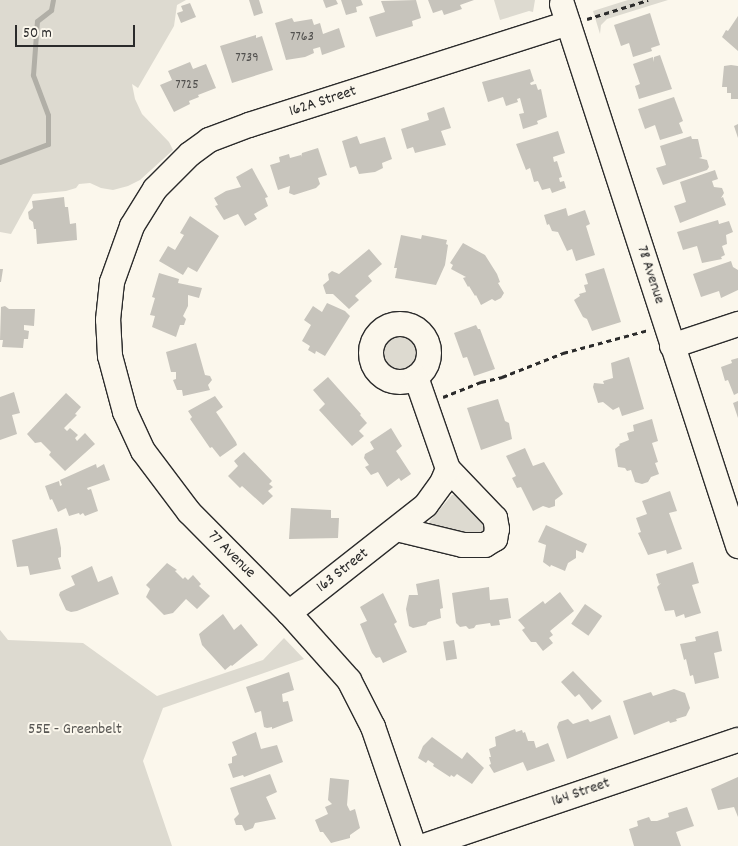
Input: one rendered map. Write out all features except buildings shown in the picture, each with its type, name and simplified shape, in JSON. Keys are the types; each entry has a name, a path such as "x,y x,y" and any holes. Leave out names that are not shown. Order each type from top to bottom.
{"street":[{"name":"162A Street","path":"124,246 132,226 155,189 190,154 214,138 572,16"},
{"name":"78 Avenue","path":"572,16 672,346 738,546"},
{"name":"77 Avenue","path":"124,246 112,282 108,326 110,356 125,412 151,464 184,506 338,666 358,695 373,727 414,846"},
{"path":"672,346 738,324"},
{"path":"397,529 463,546 485,545 495,539 498,529 495,518 448,468 416,377"},
{"name":"163 Street","path":"289,613 397,529 434,496 448,468"},
{"name":"164 Street","path":"424,846 738,740"}],"path":[{"path":"572,16 648,0"},
{"path":"438,399 563,353 626,338 655,327"}],"green space":[{"path":"0,0 186,0 177,5 174,26 138,88 132,84 135,99 142,114 169,142 173,150 140,180 128,186 113,190 101,188 90,183 79,184 76,188 66,191 33,194 11,234 0,232"},
{"path":"494,0 535,0 533,12 529,11 500,20"},
{"path":"628,0 668,0 607,19 601,25 600,34 593,11"},
{"path":"400,330 409,332 417,337 422,345 424,354 422,363 417,371 409,376 400,378 391,376 383,371 378,363 376,354 378,345 383,337 391,332"},
{"path":"461,494 486,517 487,535 456,533 432,526 429,522 452,495"},
{"name":"55E - Greenbelt","path":"0,630 8,640 83,643 157,696 263,660 284,638 304,659 163,708 143,761 172,846 0,846"}],"waterway":[{"path":"0,162 48,144 48,115 33,75 37,21 51,10 53,0"}]}
